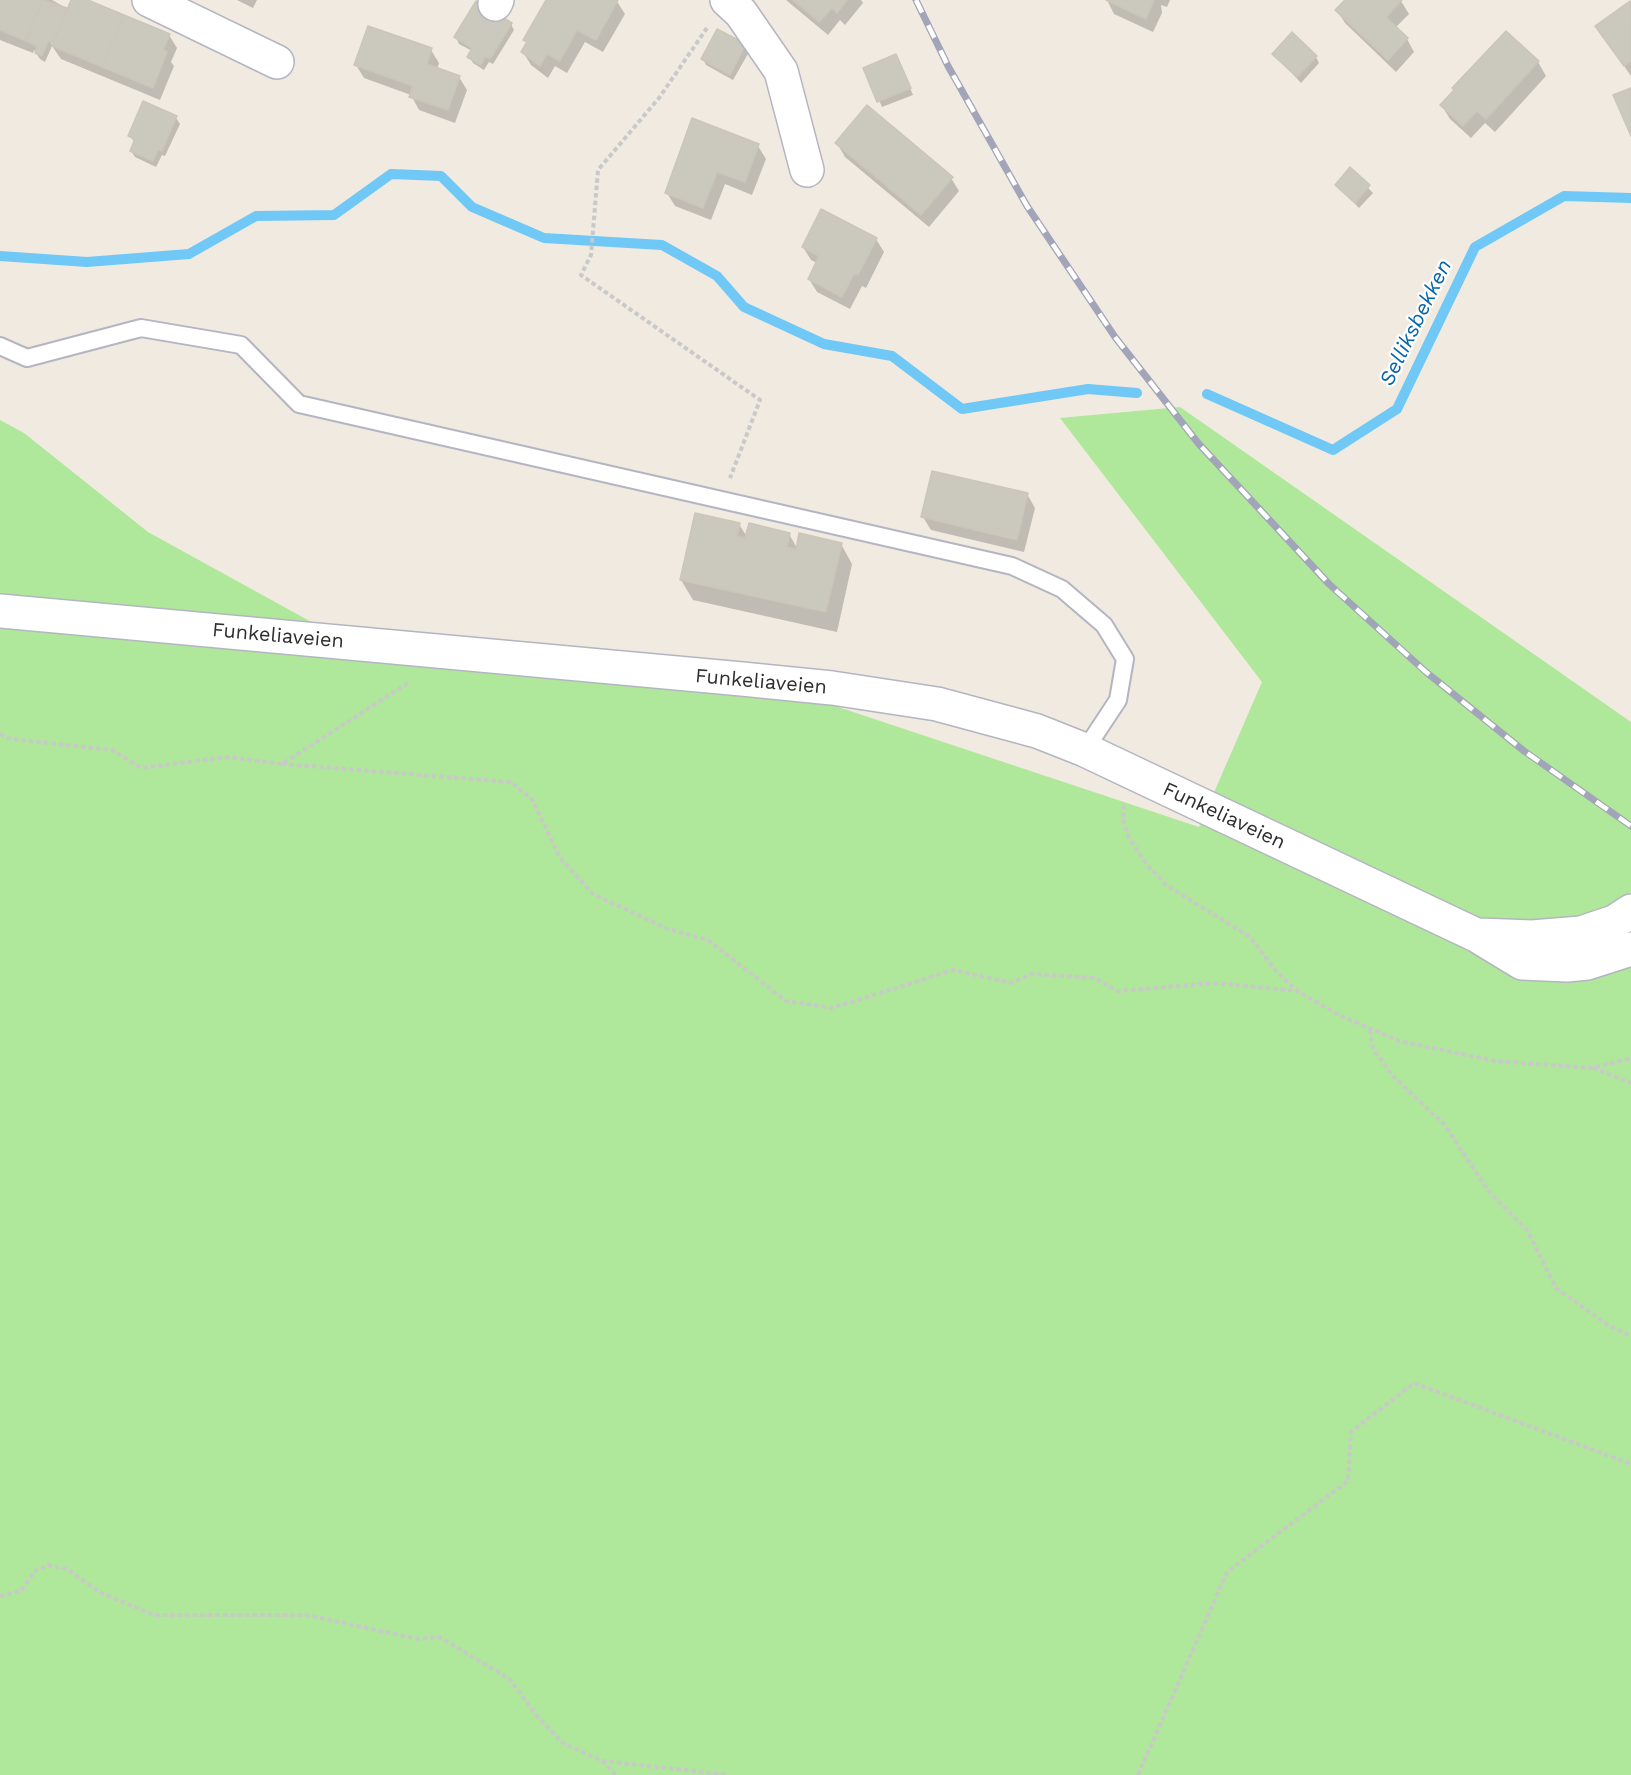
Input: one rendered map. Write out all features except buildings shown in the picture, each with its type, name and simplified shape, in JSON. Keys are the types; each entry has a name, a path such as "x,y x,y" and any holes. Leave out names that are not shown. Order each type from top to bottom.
{"street":[{"path":"149,0 277,62"},
{"path":"720,10 741,13 781,71 807,170"},
{"name":"Funkeliaveien","path":"0,611 436,649 799,684 937,704 1037,731 1084,750 1476,935 1522,963 1542,965 1587,963 1631,949"},
{"name":"Funkeliaveien","path":"1476,935 1532,937 1581,933 1614,922 1631,911"}],"lane":[{"path":"0,346 27,358 141,328 241,345 298,404 1012,566 1062,589 1104,626 1125,659 1118,700 1084,750"}],"path":[{"path":"720,10 659,98 598,170 591,255 580,274 760,400 721,501"},
{"path":"282,764 420,675 430,665 436,649"},
{"path":"0,734 11,739 112,750 141,768 227,758 511,782 532,799 560,858 593,894 668,929 708,940 786,1001 832,1008 953,970 1011,983 1031,974 1094,978 1118,991 1215,983 1297,991"},
{"path":"1136,774 1123,808 1123,820 1129,838 1148,865 1167,885 1250,937 1276,971 1297,991 1371,1030 1432,1050 1495,1061 1593,1068 1631,1083"},
{"path":"1371,1030 1373,1049 1394,1077 1444,1124 1489,1192 1527,1230 1556,1288 1608,1324 1631,1336"},
{"path":"1593,1068 1631,1058"},
{"path":"1138,1775 1227,1572 1348,1482 1351,1431 1414,1383 1631,1464"},
{"path":"0,1596 21,1591 34,1571 48,1565 67,1569 101,1593 154,1615 307,1615 418,1639 439,1637 510,1679 536,1715 563,1743 602,1761 729,1775"},
{"path":"602,1761 616,1775"}],"green space":[{"path":"1180,407 1631,722 1631,1775 0,1775 0,420 24,433 148,532 364,651 793,692 1199,827 1262,682 1060,418"}],"waterway":[{"name":"Selliksbekken","path":"0,256 87,262 189,254 256,216 334,215 391,174 441,176 472,207 544,238 662,245 717,276 744,307 824,344 892,356 962,409 1088,389 1137,393"},
{"name":"Selliksbekken","path":"1207,394 1333,450 1397,409 1475,247 1564,196 1631,198"}],"railway":[{"path":"916,0 948,66 1027,206 1115,337 1198,443 1329,584 1426,672 1524,751 1631,826"}]}
